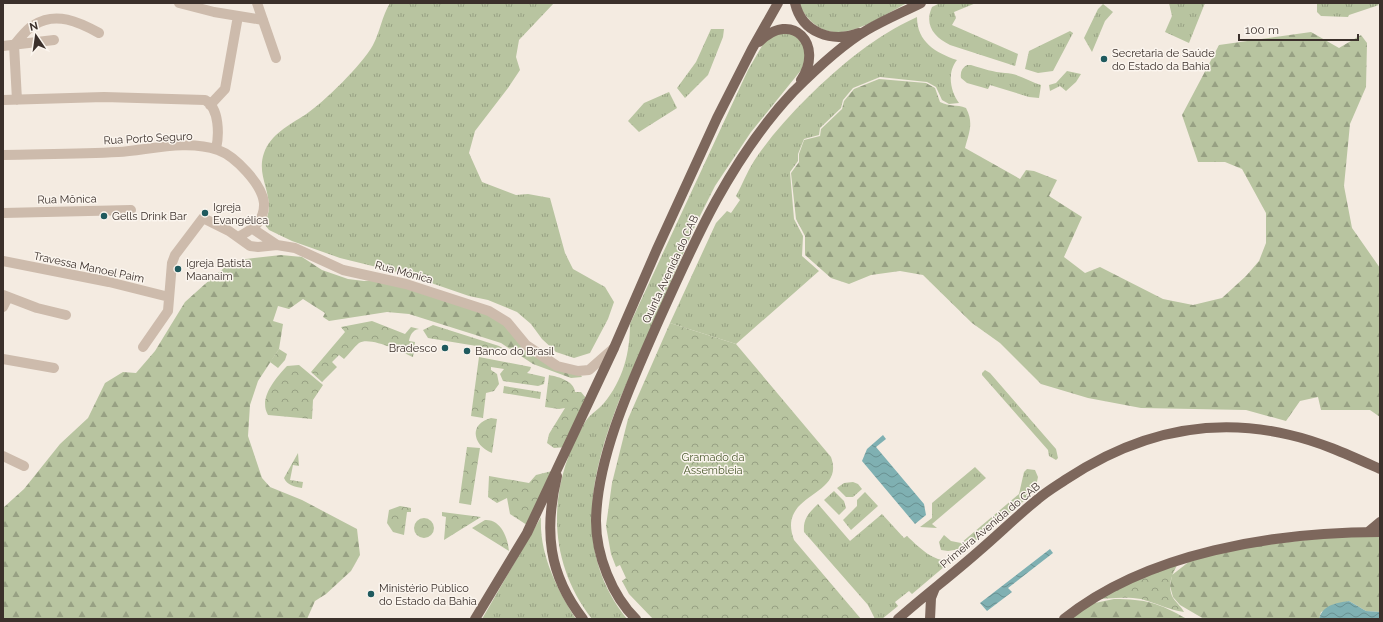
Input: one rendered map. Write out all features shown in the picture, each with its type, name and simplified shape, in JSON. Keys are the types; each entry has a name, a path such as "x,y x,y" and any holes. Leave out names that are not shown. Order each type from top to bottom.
{"main road":[{"name":"Quinta Avenida do CAB","path":"475,619 527,533 614,348 657,249 717,118 752,49 778,3"},
{"path":"795,3 800,17 808,27 818,34 840,38 866,30"},
{"name":"Quinta Avenida do CAB","path":"636,619 622,603 612,583 598,545 596,521 601,479 608,452 635,375 691,246 730,176 766,124 793,92 812,74 866,30 921,3"},
{"path":"752,49 768,34 775,30 792,29 805,38 810,54 810,62 804,76 793,92"},
{"name":"Primeira Avenida do CAB","path":"898,619 936,586 978,553 1038,498 1086,466 1113,453 1168,433 1196,428 1221,427 1256,429 1290,435 1320,444 1379,469"},
{"path":"562,456 550,516 551,547 558,574 583,619"},
{"path":"1368,532 1380,522"},
{"path":"1064,619 1090,599 1130,580 1195,557 1224,549 1294,537 1380,532"},
{"path":"930,619 932,598 936,586"}],"street":[{"path":"179,3 214,12 263,20"},
{"path":"257,3 276,58"},
{"path":"210,105 225,89 238,16"},
{"path":"17,100 14,45 33,25 49,19 60,18 77,22 99,33"},
{"path":"3,46 54,40"},
{"path":"3,100 104,97 206,100 210,105 219,128 216,149"},
{"name":"Rua Porto Seguro","path":"3,155 118,152 179,146 216,149 237,163 259,189 264,203 263,210 261,218 253,229"},
{"name":"Rua Mônica","path":"3,213 131,210"},
{"name":"Rua Mônica","path":"169,297 172,263 175,255 203,218 238,237 250,246 277,246 304,250 343,270 406,284 489,311 507,322 526,345 547,360 568,369 589,370 614,348"},
{"path":"238,237 253,229 277,246"},
{"name":"Travessa Manoel Paim","path":"3,261 109,282 169,297"},
{"path":"3,307 6,296 37,308 66,315"},
{"path":"143,347 168,311 170,302 169,297"},
{"path":"3,359 54,368"},
{"path":"3,456 24,466"}],"green space":[{"path":"390,3 554,3 519,40 516,57 520,70 475,131 469,153 482,182 516,195 528,194 550,198 565,253 573,269 605,287 614,302 608,319 590,353 574,358 556,352 542,339 531,324 517,312 488,300 469,296 405,274 340,258 292,241 269,230 265,225 269,207 262,160 267,146 276,135 322,101 342,83 360,63 373,45"},
{"path":"798,3 907,3 863,26 849,31 835,32 822,29 809,19"},
{"path":"940,3 976,3 954,12 956,18 952,25 1018,54 1015,66 950,45 939,38 932,30 929,19 932,7"},
{"path":"1169,3 1205,3 1189,43 1165,32 1172,16"},
{"path":"1317,3 1377,3 1379,5 1349,15 1348,17 1321,16 1317,12"},
{"path":"1103,4 1113,12 1105,21 1092,52 1084,38 1098,9"},
{"path":"917,17 920,33 924,40 935,50 957,60 952,70 951,82 953,93 959,103 949,104 942,100 936,87 927,82 880,77 853,88 843,100 841,108 820,128 819,135 804,139 798,154 798,161 790,172 794,219 803,236 802,256 819,271 736,344 670,323 716,223 727,211 731,213 740,200 736,196 747,174 754,161 772,136 807,98 845,63 886,34"},
{"path":"711,29 724,29 723,37 708,75 685,98 677,88 696,62"},
{"path":"1070,31 1073,33 1053,71 1038,73 1025,69 1029,51"},
{"path":"1311,32 1339,48 1361,35 1367,43 1366,87 1350,124 1344,186 1352,228 1380,268 1380,417 1370,410 1321,410 1318,397 1300,401 1286,421 1246,410 1141,408 1088,398 1041,384 1000,343 972,323 923,275 900,271 871,275 849,284 831,278 805,255 805,236 796,219 791,173 799,162 799,154 804,140 820,136 821,129 842,109 844,101 854,89 879,79 926,83 935,88 940,102 966,108 970,118 970,123 965,148 1020,179 1026,170 1034,171 1057,180 1049,196 1082,217 1064,257 1085,273 1100,267 1163,299 1193,305 1222,298 1246,276 1259,261 1266,243 1266,213 1242,169 1225,162 1198,162 1182,115 1219,45"},
{"path":"791,33 802,42 806,55 802,69 751,132 715,186 696,224 619,401 609,429 600,457 595,485 592,513 593,540 599,567 610,593 627,619 592,619 577,596 566,572 560,548 557,522 558,497 564,471 573,446 585,422 604,403 621,376 629,345 630,324 748,70 766,39 774,34"},
{"path":"967,65 996,72 1015,74 1041,85 1039,98 1029,97 990,85 988,89 967,83 961,78 961,74 964,67"},
{"path":"1067,71 1081,74 1076,82 1066,91 1060,86 1050,91 1049,85 1056,83"},
{"path":"669,92 677,108 639,132 628,121 644,103"},
{"path":"281,255 302,257 322,270 348,279 364,281 389,279 489,311 536,353 578,371 582,377 571,378 533,364 501,343 409,314 387,312 329,321 323,317 325,313 303,299 289,309 278,306 273,321 283,324 279,349 258,381 250,405 248,436 262,478 270,487 302,500 357,529 360,555 351,571 326,594 315,601 307,619 3,619 3,508 24,489 60,444 88,418 105,383 123,372 136,373 155,351 185,302 228,265 246,259"},
{"path":"372,321 405,334 411,327 419,329 413,332 409,341 415,342 413,357 378,343 364,341 359,343 344,359 339,355 332,362 337,367 322,382 311,372 345,332 341,327"},
{"name":"Gramado da Assembleia","path":"670,323 736,344 831,457 833,470 829,481 802,503 794,513 791,524 794,540 861,619 653,619 629,594 622,581 626,578 620,565 616,567 611,554 606,526 612,483 628,419"},
{"path":"433,325 499,346 507,351 428,338 423,330"},
{"path":"279,349 287,354 285,360 278,368 270,362"},
{"path":"479,357 531,367 527,373 545,377 544,384 538,386 503,381 500,374 504,369 491,367 491,370 497,374 499,384 494,391 486,393 483,418 471,416"},
{"path":"299,365 323,385 313,400 312,419 268,415 265,409 265,402 274,382 287,366"},
{"path":"985,370 990,373 1056,449 1058,458 1056,460 1049,456 1048,450 982,375"},
{"path":"549,375 569,382 574,388 575,392 581,392 586,398 567,447 554,448 547,443 549,434 565,408 559,409 545,407"},
{"path":"504,386 541,392 540,399 503,393"},
{"path":"491,418 497,419 492,453 481,445 477,440 476,435 476,430 479,425"},
{"path":"467,447 480,448 471,505 459,503"},
{"path":"298,453 299,466 293,465 290,480 303,482 302,488 289,484 284,478"},
{"path":"975,467 986,478 932,524 937,528 920,527 932,518 932,503"},
{"path":"1027,469 1035,470 1038,477 1036,486 1030,496 967,548 948,551 941,550 939,542 944,535 951,541 961,543 1019,494 1024,472"},
{"path":"552,471 530,527 510,514 507,498 497,503 488,497 489,476 529,483 536,475"},
{"path":"853,482 858,484 862,489 853,497 846,497 837,488 844,483"},
{"path":"834,491 844,501 846,508 839,515 824,500"},
{"path":"865,492 878,506 851,530 843,520 857,506 857,500"},
{"path":"818,504 850,541 882,514 904,538 907,536 932,557 951,561 912,594 909,591 895,602 898,606 882,619 875,619 868,605 804,532 804,523 809,513"},
{"path":"400,506 411,508 411,512 407,512 404,535 393,532 387,523 389,510"},
{"path":"442,512 481,517 444,540 446,517 442,516"},
{"path":"541,517 541,531 546,558 562,596 576,619 482,619"},
{"path":"424,518 431,521 434,528 431,535 424,538 417,535 414,528 417,521"},
{"path":"485,520 495,523 503,530 509,551 472,528"},
{"path":"1380,532 1380,612 1366,611 1349,601 1321,612 1319,619 1204,619 1180,605 1173,597 1170,586 1172,575 1195,557 1224,549"},
{"path":"1179,562 1173,574 1170,587 1172,596 1184,612 1135,598 1090,599"},
{"path":"1114,599 1135,600 1152,603 1187,619 1065,619 1090,604"}],"water":[{"path":"883,435 886,439 876,447 924,504 926,515 915,524 862,461 867,449"},
{"path":"1050,549 1053,553 1008,588 1012,592 987,611 980,603"},
{"path":"1349,601 1366,611 1380,612 1380,619 1319,619 1323,611 1330,606"}],"place":[{"name":"Secretaria de Saúde do Estado da Bahia","path":"1104,59"},
{"name":"Igreja Evangélica","path":"205,213"},
{"name":"Gells Drink Bar","path":"104,216"},
{"name":"Igreja Batista Maanaim","path":"178,269"},
{"name":"Bradesco","path":"445,348"},
{"name":"Banco do Brasil","path":"467,351"},
{"name":"Ministério Público do Estado da Bahia","path":"371,594"}]}
